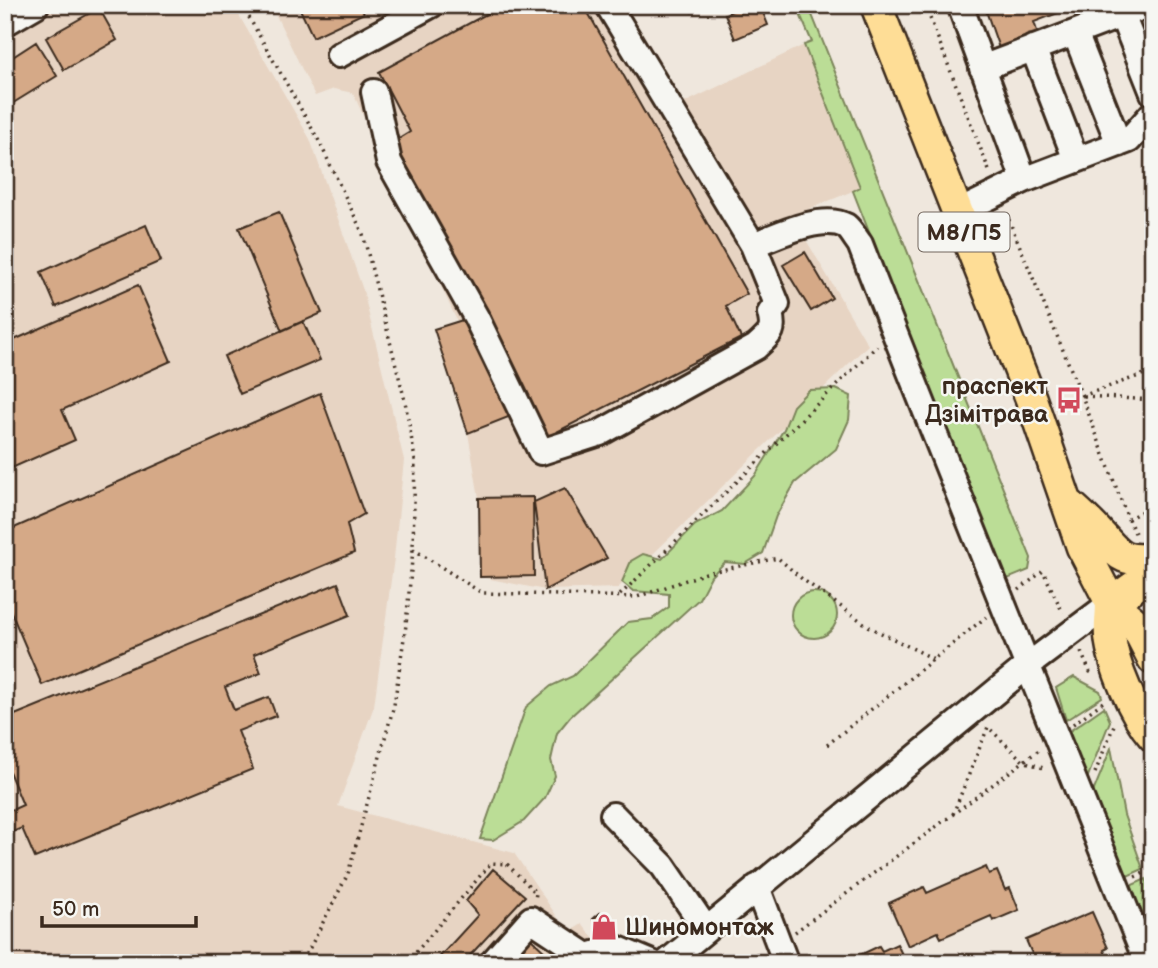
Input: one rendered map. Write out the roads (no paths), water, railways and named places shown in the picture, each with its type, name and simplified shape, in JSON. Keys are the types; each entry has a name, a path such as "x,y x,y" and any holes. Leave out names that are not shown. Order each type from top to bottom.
{"main road":[{"name":"М8/П5","path":"876,5 1031,399 1082,547 1111,603 1135,622 1153,659"},
{"path":"1068,503 1102,535 1113,551 1128,558 1153,559"},
{"path":"1153,573 1111,603 1110,638 1117,665 1142,723 1153,736"}],"street":[{"path":"5,23 36,5"},
{"path":"339,55 431,5"},
{"path":"374,92 389,162 476,317 541,452 600,433 756,347 770,334 774,325 770,313 776,304 752,244 608,5"},
{"path":"960,5 1024,180"},
{"path":"982,68 1148,5"},
{"path":"1122,15 1153,93"},
{"path":"1075,33 1119,144"},
{"path":"1033,48 1076,160"},
{"path":"957,213 1024,180 1129,140 1153,113"},
{"path":"752,244 799,227 827,221 847,227 860,244 1147,963"},
{"path":"666,963 1027,666 1111,603"},
{"path":"613,815 663,866 706,929"},
{"path":"757,887 782,953"},
{"path":"492,963 531,919 583,960 616,948 652,963"}],"place":[{"name":"праспект Дзімітрава","path":"1069,400"},
{"name":"Шиномонтаж","path":"604,927"}]}
